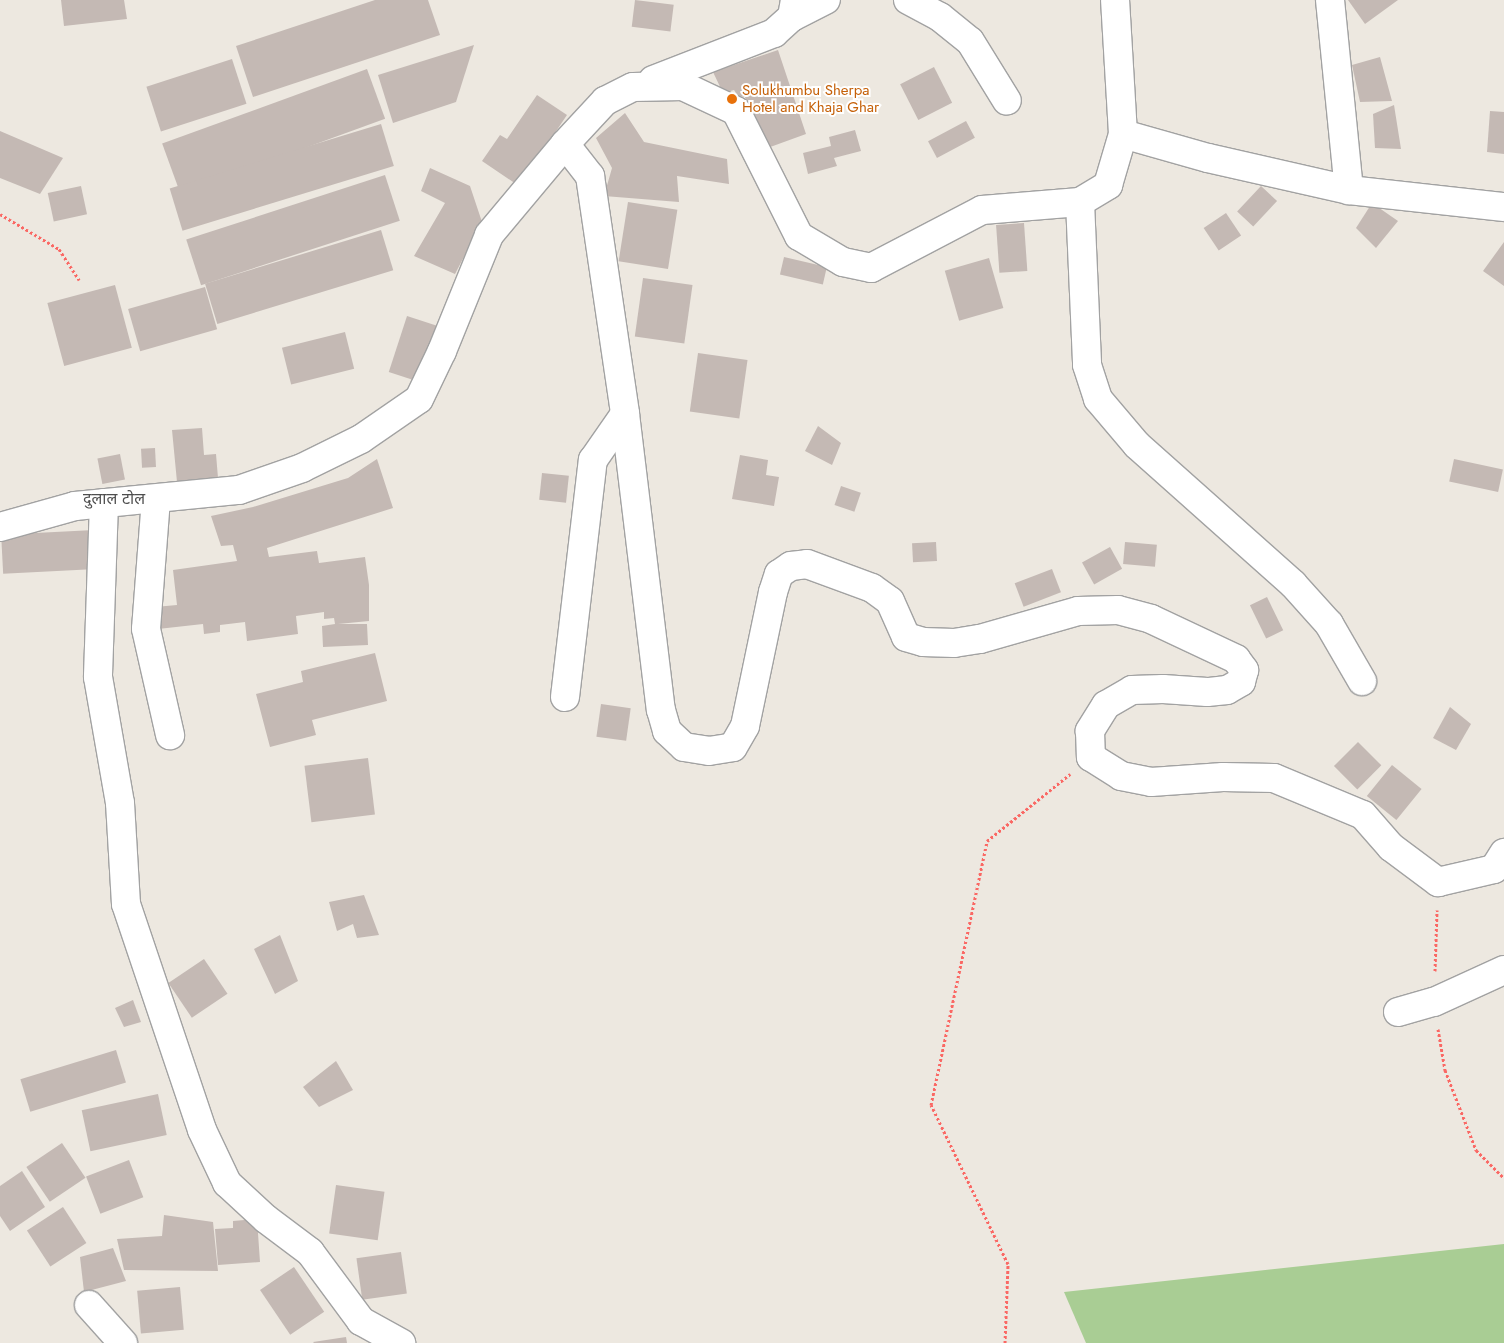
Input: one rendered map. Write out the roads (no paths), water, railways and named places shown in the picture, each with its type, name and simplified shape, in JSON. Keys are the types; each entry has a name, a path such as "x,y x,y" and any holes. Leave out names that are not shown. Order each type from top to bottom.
{"street":[{"path":"0,527 75,506 239,490 302,468 361,439 419,399 442,351 489,235 565,144 605,101 633,87 774,33 794,8 826,0"},
{"path":"908,0 940,17 970,41 1008,101"},
{"path":"633,87 683,86 736,111 799,236 843,262 871,268 982,210 1080,202 1108,185 1124,134 1115,0"},
{"path":"1330,0 1349,190"},
{"path":"1124,134 1208,158 1349,190 1504,207"},
{"path":"565,144 590,176 624,414 661,710 667,731 684,747 709,751 732,747 745,726 773,592 779,574 791,566 808,564 872,588 890,601 906,637 923,642 954,643 980,639 1078,611 1118,610 1151,619 1236,659 1244,670 1241,682 1227,690 1207,692 1163,689 1132,690 1106,705 1090,731 1091,757 1121,776 1151,782 1223,777 1274,778 1362,815 1391,848 1438,882 1501,863"},
{"path":"1080,202 1087,365 1098,399 1137,445 1294,584 1329,624 1362,681"},
{"path":"565,697 592,460 624,414"},
{"path":"156,499 146,629 170,735"},
{"path":"104,503 98,677 120,803 126,904 202,1130 227,1184 266,1220 310,1252 361,1321 401,1343"},
{"path":"1398,1012 1434,1002 1504,970"},
{"path":"89,1306 123,1343"}],"place":[{"name":"Solukhumbu Sherpa Hotel and Khaja Ghar","path":"732,99"}],"district":[{"name":"दुलाल टोल","path":"114,499"}]}
